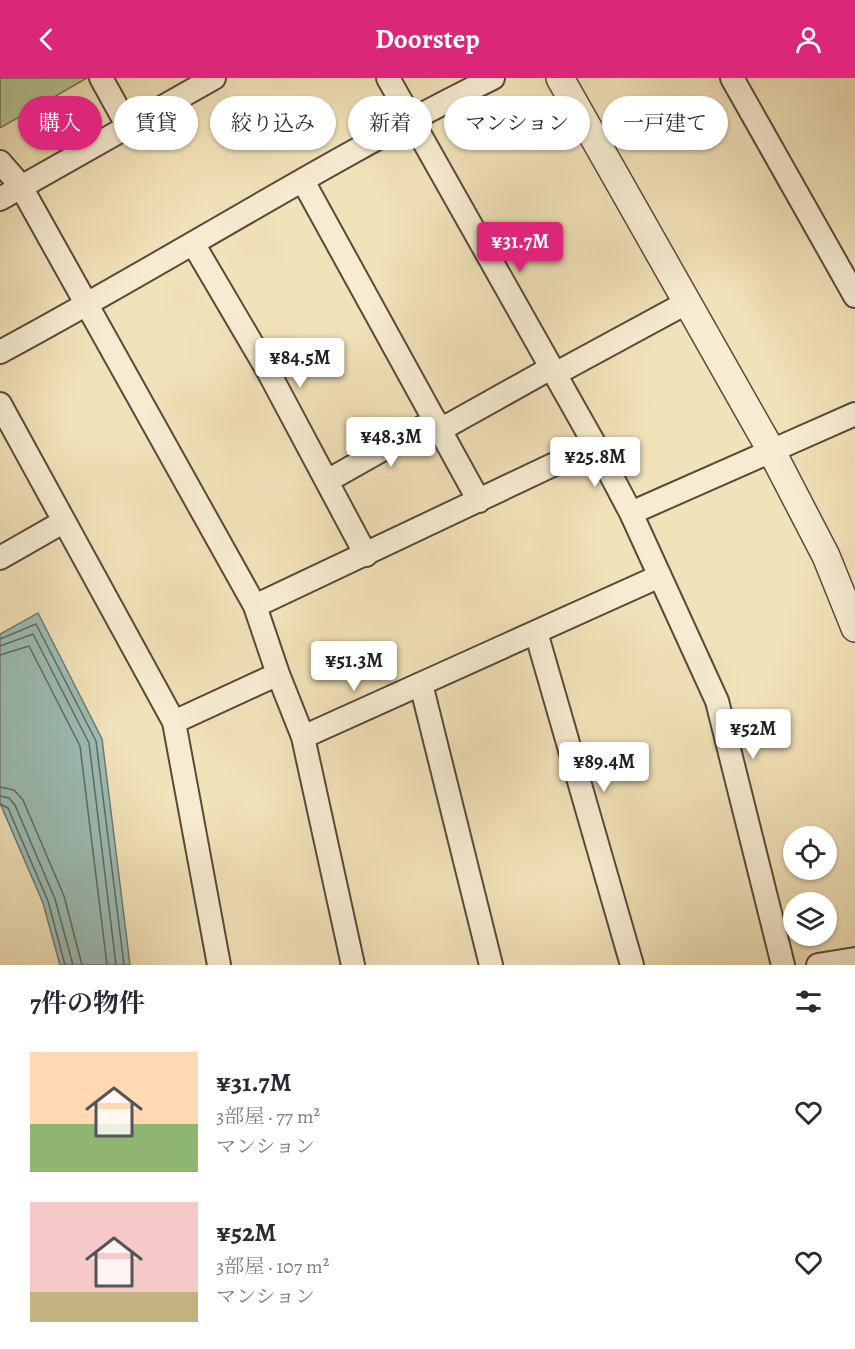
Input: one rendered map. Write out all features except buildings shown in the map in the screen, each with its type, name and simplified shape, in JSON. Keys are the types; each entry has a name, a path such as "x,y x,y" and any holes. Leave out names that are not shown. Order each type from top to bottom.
{"street":[{"path":"101,78 114,101"},
{"path":"181,96 214,78"},
{"path":"389,78 399,96"},
{"path":"432,108 493,78"},
{"path":"560,78 772,452 826,556 855,628"},
{"path":"732,78 847,263 855,296"},
{"path":"0,199 20,185 114,133"},
{"path":"0,352 194,245 358,150"},
{"path":"428,150 596,445 631,513 717,701 783,965"},
{"path":"0,162 20,185 255,606 303,737 353,965"},
{"path":"303,182 480,501"},
{"path":"194,245 268,371 366,555"},
{"path":"327,481 553,371 686,303"},
{"path":"0,404 174,722 219,965"},
{"path":"631,513 855,414"},
{"path":"255,606 596,445"},
{"path":"0,558 63,522"},
{"path":"303,737 660,576"},
{"path":"536,632 632,965"},
{"path":"174,722 278,674"},
{"path":"421,684 491,965"},
{"path":"818,965 855,959"}],"green space":[{"path":"0,78 87,78 56,96 18,96 18,118 0,128"}],"water":[{"path":"38,613 102,739 130,965 60,965 43,903 0,803 0,634"}]}
